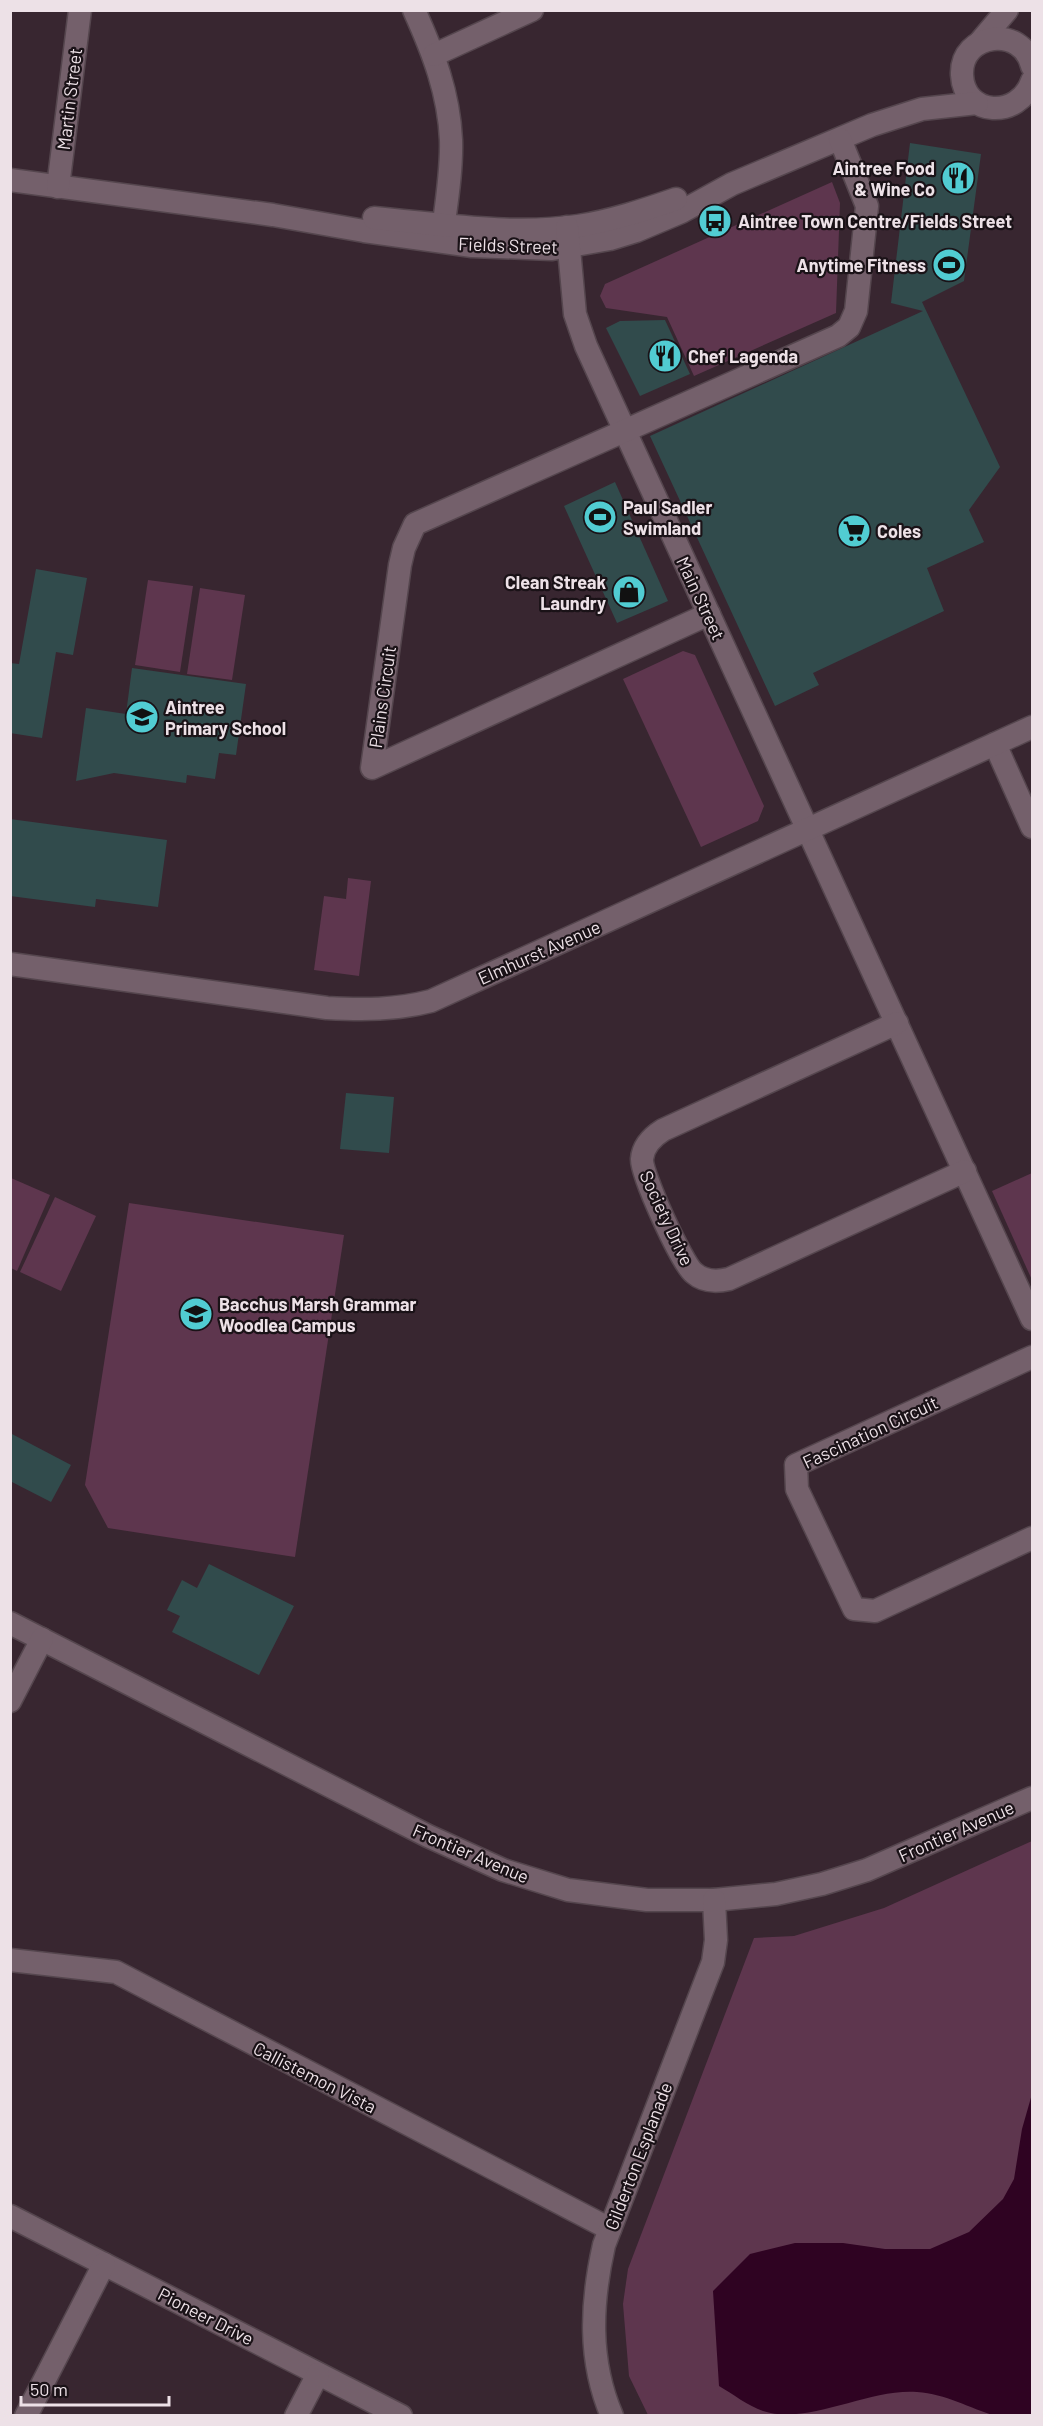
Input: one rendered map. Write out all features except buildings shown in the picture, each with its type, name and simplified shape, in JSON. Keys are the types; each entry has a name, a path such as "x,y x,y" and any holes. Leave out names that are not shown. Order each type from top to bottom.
{"street":[{"name":"Martin Street","path":"58,187 80,10"},
{"path":"414,10 434,55 446,98 451,142 443,233"},
{"path":"434,55 532,10"},
{"path":"1007,10 965,57 962,73 965,87 977,103 996,109 1016,104 1031,72 1022,37 1019,10"},
{"path":"980,42 1000,37 1019,45 1031,72"},
{"name":"Fields Street","path":"922,109 955,83 962,73"},
{"name":"Fields Street","path":"10,180 273,215 364,231 443,233 516,248 567,237 633,213 732,184 840,139 922,109 977,103"},
{"path":"624,431 838,336 849,327 856,311 867,206 858,178 840,139"},
{"name":"Main Street","path":"567,237 575,314 586,346 1032,1319"},
{"name":"Plains Circuit","path":"624,431 415,524 404,548 400,565 372,768 709,614"},
{"name":"Elmhurst Avenue","path":"10,964 327,1008 379,1009 410,1006 430,1001 1032,727"},
{"path":"994,744 1032,827"},
{"name":"Society Drive","path":"897,1023 663,1130 651,1139 644,1151 643,1168 684,1262 696,1275 704,1279 712,1281 729,1279 965,1171"},
{"name":"Fascination Circuit","path":"1032,1357 796,1465 797,1489 854,1609 875,1611 1032,1538"},
{"name":"Frontier Avenue","path":"10,1623 419,1831 503,1870 568,1890 647,1900 714,1900 776,1894 822,1884 867,1870 1032,1798"},
{"path":"10,1701 42,1639"},
{"name":"Gilderton Esplanade","path":"611,2415 597,2369 593,2316 598,2270 610,2229 712,1962 716,1940 714,1900"},
{"name":"Callistemon Vista","path":"10,1960 116,1972 610,2229"},
{"name":"Pioneer Drive","path":"10,2216 401,2415"},
{"path":"26,2415 104,2265"},
{"path":"296,2415 318,2374"}],"shaded area":[{"path":"832,182 840,203 836,313 694,376 667,317 606,308 600,296 605,284"},
{"path":"148,580 193,586 180,672 135,665"},
{"path":"200,588 245,595 232,680 187,674"},
{"path":"683,651 695,655 764,806 758,821 701,847 623,679"},
{"path":"348,878 371,881 359,976 314,970 324,896 346,899"},
{"path":"1032,1173 1032,1280 992,1191"},
{"path":"11,1178 50,1195 17,1271 11,1268"},
{"path":"55,1197 96,1216 61,1291 20,1272"},
{"path":"129,1203 344,1235 295,1557 108,1528 85,1485"},
{"path":"1032,1841 1032,2415 648,2415 629,2376 623,2304 628,2269 754,1938 794,1936 884,1908"},
{"path":"1032,2094 1032,2415 996,2416 948,2398 917,2392 879,2395 818,2411 780,2414 757,2409 719,2386 713,2291 750,2254 795,2243 843,2243 885,2249 930,2249 969,2232 1003,2199 1014,2179 1022,2129"}],"place":[{"name":"Aintree Food & Wine Co","path":"958,178"},
{"name":"Aintree Town Centre/Fields Street","path":"715,221"},
{"name":"Anytime Fitness","path":"949,265"},
{"name":"Chef Lagenda","path":"665,356"},
{"name":"Paul Sadler Swimland","path":"600,517"},
{"name":"Coles","path":"854,531"},
{"name":"Clean Streak Laundry","path":"629,592"},
{"name":"Aintree Primary School","path":"142,717"},
{"name":"Bacchus Marsh Grammar Woodlea Campus","path":"196,1314"}]}
